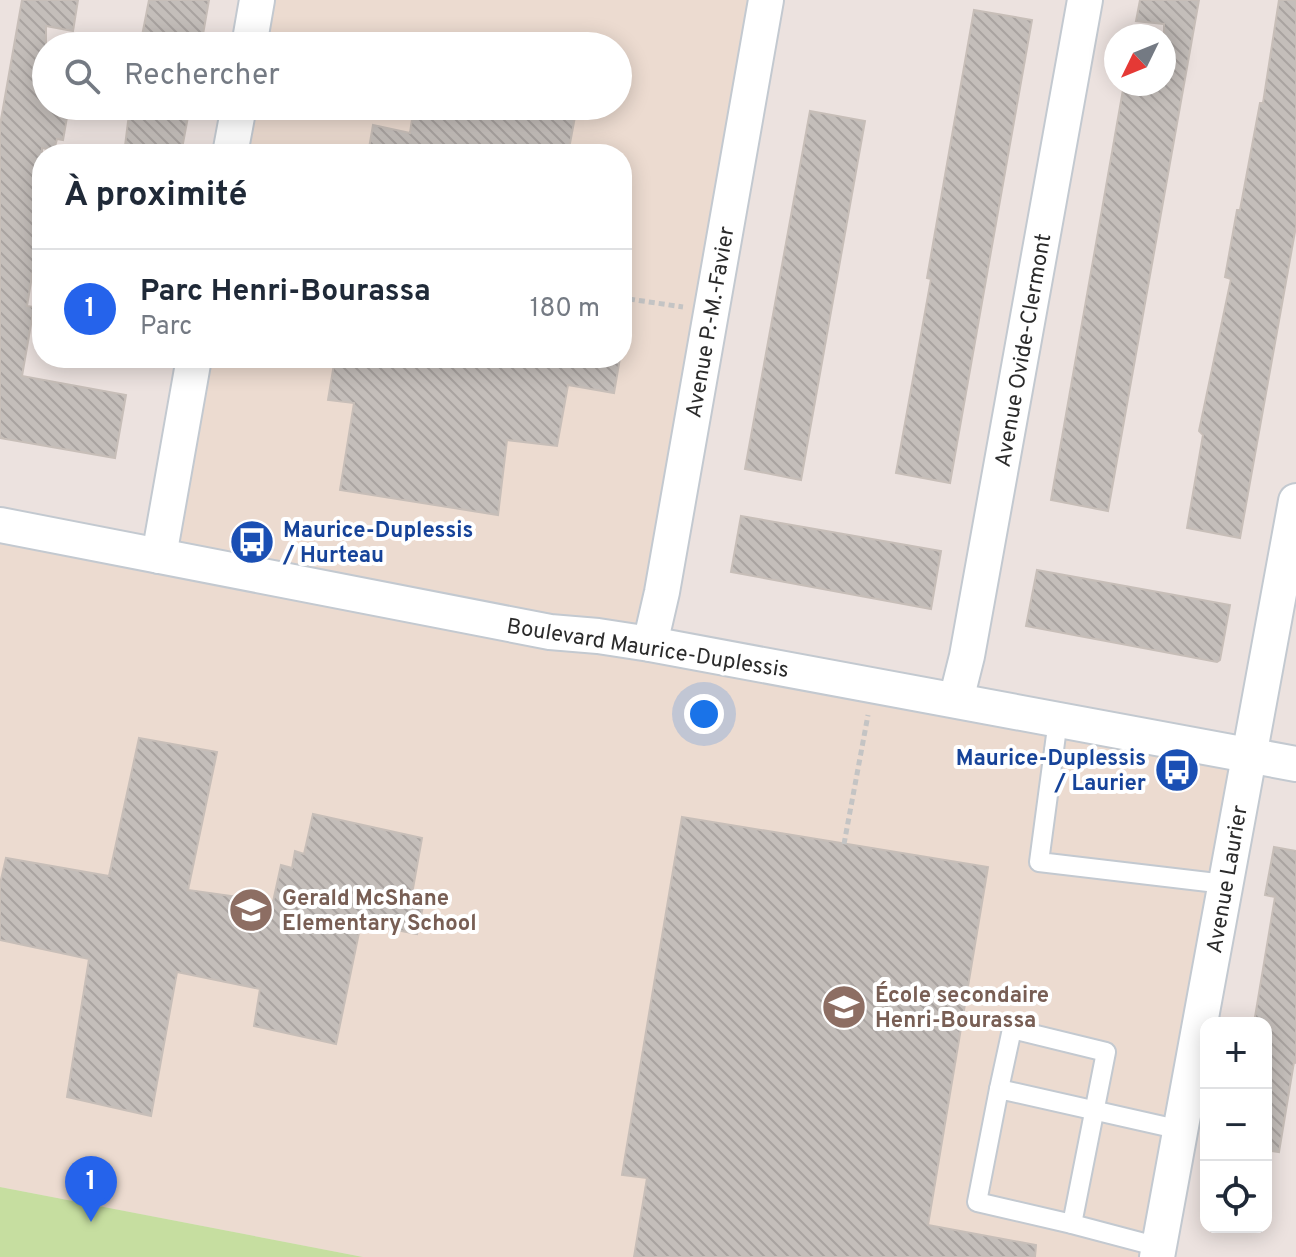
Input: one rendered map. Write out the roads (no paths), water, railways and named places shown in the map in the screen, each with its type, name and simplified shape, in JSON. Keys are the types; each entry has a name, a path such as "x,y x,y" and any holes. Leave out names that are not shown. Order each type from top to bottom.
{"street":[{"path":"251,32 257,0"},
{"name":"Avenue P.-M.-Favier","path":"650,644 662,592 766,0"},
{"name":"Avenue Ovide-Clermont","path":"956,700 967,656 1085,0"},
{"path":"232,144 236,120"},
{"path":"159,556 192,368"},
{"name":"Avenue Laurier","path":"1158,1252 1296,501"},
{"name":"Boulevard Maurice-Duplessis","path":"0,525 550,632 650,644 1296,764"}],"lane":[{"path":"1058,720 1039,862 1225,884"},
{"path":"1072,1224 1106,1052 1012,1029 977,1202 1072,1224 1158,1252"},
{"path":"999,1089 1181,1130"}],"place":[{"name":"Maurice-Duplessis / Hurteau","path":"252,542"},
{"name":"Maurice-Duplessis / Laurier","path":"1177,770"},
{"name":"Gerald McShane Elementary School","path":"251,910"},
{"name":"École secondaire Henri-Bourassa","path":"844,1007"},
{"name":"Parc Henri-Bourassa","path":"91,1222"}]}
